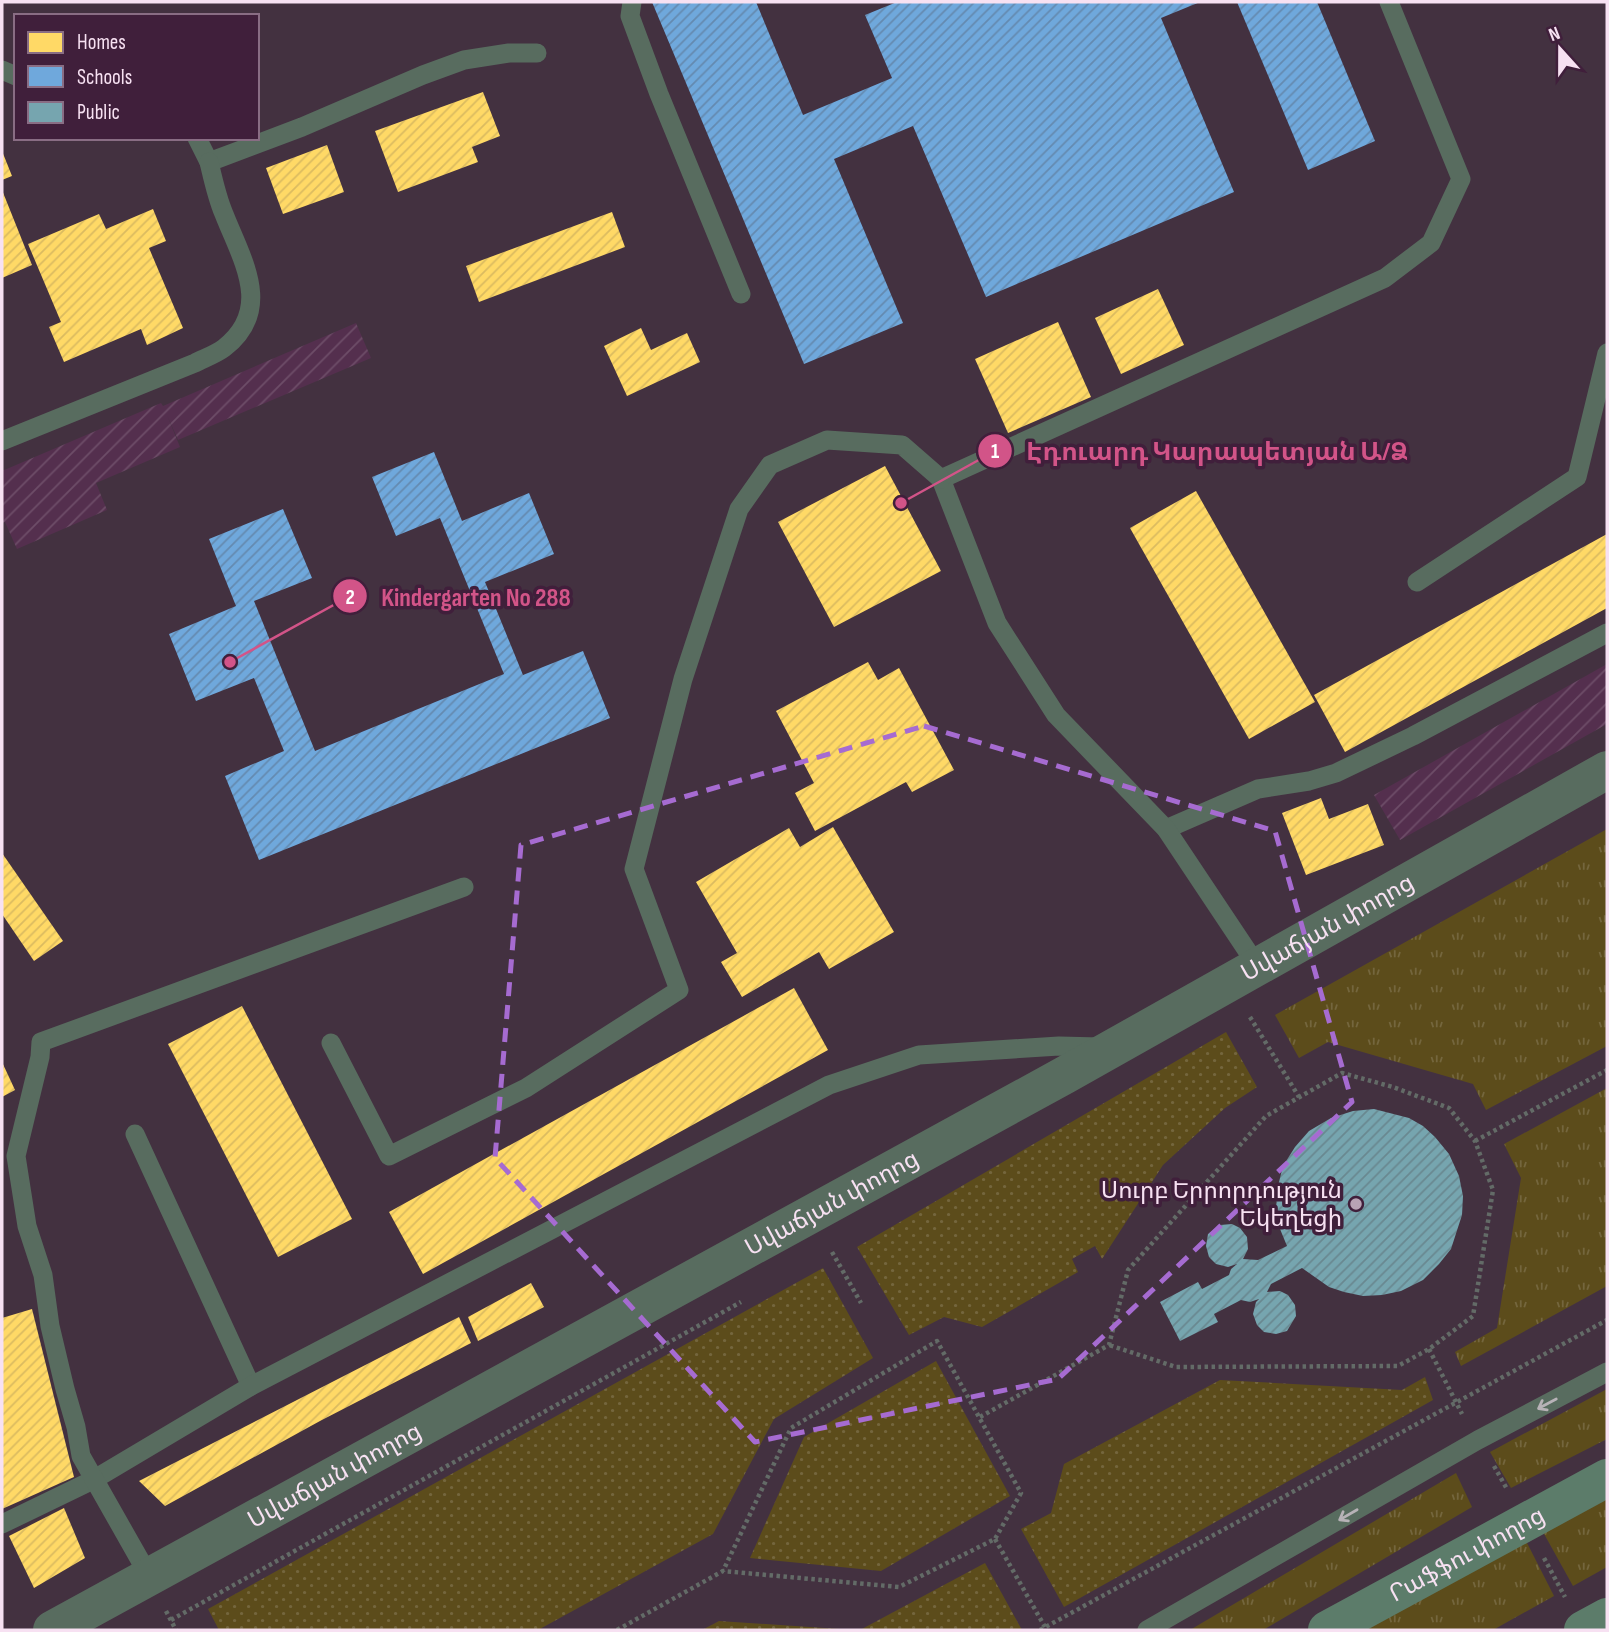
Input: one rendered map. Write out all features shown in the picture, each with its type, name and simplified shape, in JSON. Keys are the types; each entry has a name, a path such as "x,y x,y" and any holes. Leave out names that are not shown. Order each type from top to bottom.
{"main road":[{"name":"Րաֆֆու փողոց","path":"1327,1630 1607,1478"},
{"path":"1576,1618 1607,1617"}],"street":[{"name":"Սվաճյան փողոց","path":"63,1628 149,1576 1112,1048 1607,770"}],"lane":[{"path":"632,2 630,16 654,81 741,295"},
{"path":"941,479 1385,278 1431,243 1461,179 1389,2"},
{"path":"209,162 464,60 509,53 537,53"},
{"path":"2,441 195,363 222,349 238,335 251,306 253,292 241,253 222,211 209,162 198,140"},
{"path":"1417,582 1577,477 1607,353"},
{"path":"331,1043 388,1156 526,1088 679,990 634,869 684,679 739,509 770,465 827,440 902,445 941,479 1004,635 1056,715 1166,829 1258,967"},
{"path":"1166,829 1258,789 1309,781 1336,773 1413,736 1607,634"},
{"path":"149,1576 81,1456 50,1326 43,1275 27,1226 16,1156 40,1057 41,1042 464,887"},
{"path":"2,1524 93,1480 251,1386 829,1085 919,1055 1059,1046 1112,1048"},
{"path":"135,1134 251,1386"},
{"path":"1147,1630 1478,1440 1607,1372"}],"path":[{"path":"1247,1013 1299,1097"},
{"path":"1475,1141 1607,1070"},
{"path":"980,1418 1109,1345 1128,1270 1266,1116 1299,1097 1342,1073 1393,1087 1449,1108 1475,1141 1493,1190 1473,1315 1429,1349 1398,1366 1176,1367 1109,1345"},
{"path":"832,1252 862,1303"},
{"path":"995,1539 1042,1629 1607,1320"},
{"path":"617,1630 723,1571 899,1587 995,1539 1021,1493 937,1341 792,1429 723,1571"},
{"path":"1429,1349 1454,1402 1511,1496"},
{"path":"1544,1557 1576,1618"}],"highlighted area":[{"path":"924,726 1275,831 1352,1102 1058,1379 755,1442 495,1158 521,845"}],"shaded area":[{"path":"356,323 371,358 178,440 167,415 180,447 96,483 107,510 17,549 5,522 2,523 2,471 161,403 163,406"},
{"path":"1607,664 1607,724 1400,840 1374,795"}],"green space":[{"path":"1607,829 1607,1046 1486,1110 1473,1084 1328,1042 1299,1058 1275,1015"},
{"path":"1226,1032 1257,1087 1225,1108 1163,1165 1102,1259 1095,1246 1072,1259 1078,1272 982,1327 944,1317 909,1335 857,1247"},
{"path":"1607,1088 1607,1286 1461,1366 1455,1352 1497,1328 1521,1178 1504,1144"},
{"path":"823,1268 873,1358 774,1419 713,1534 538,1630 219,1630 208,1609"},
{"path":"936,1361 1010,1496 881,1571 750,1558 804,1437"},
{"path":"1425,1377 1433,1400 1064,1607 1021,1529 1051,1513 1064,1464 1220,1380 1402,1390"},
{"path":"1607,1389 1607,1439 1511,1488 1490,1452"},
{"path":"1456,1473 1472,1507 1263,1630 1190,1630"},
{"path":"1607,1488 1607,1567 1573,1586 1538,1523"},
{"path":"1522,1533 1554,1596 1493,1630 1352,1630"},
{"path":"985,1563 1022,1630 860,1630"},
{"path":"719,1621 854,1630 702,1630"}],"building: Homes":[{"path":"483,92 500,136 472,147 478,162 398,192 375,131"},
{"path":"327,145 344,192 283,214 266,168"},
{"path":"2,151 12,176 2,180"},
{"path":"2,190 32,265 2,278"},
{"path":"153,209 166,241 149,248 183,328 147,345 141,329 64,362 49,327 61,322 28,244 99,214 106,229"},
{"path":"612,212 625,247 479,302 466,266"},
{"path":"1158,289 1184,345 1121,374 1095,318"},
{"path":"1058,322 1091,397 1008,433 975,359"},
{"path":"641,328 651,350 687,333 700,362 627,396 604,346"},
{"path":"885,466 941,571 834,627 778,522"},
{"path":"1196,491 1315,702 1249,739 1130,528"},
{"path":"1607,534 1607,608 1345,752 1314,695"},
{"path":"868,662 878,680 899,668 954,770 912,792 906,782 815,831 795,793 814,783 776,711"},
{"path":"1321,798 1329,819 1368,804 1384,845 1306,875 1282,813"},
{"path":"833,827 894,932 829,969 819,952 742,997 721,962 737,953 696,882 789,828 800,847"},
{"path":"2,853 63,941 34,961 2,914"},
{"path":"794,988 828,1050 423,1274 389,1212"},
{"path":"242,1006 352,1219 278,1257 168,1044"},
{"path":"2,1062 15,1090 2,1097"},
{"path":"531,1283 544,1307 478,1341 468,1317"},
{"path":"32,1309 74,1477 2,1509 2,1318"},
{"path":"459,1317 471,1343 320,1421 165,1506 139,1481"},
{"path":"64,1508 85,1558 34,1588 9,1536"}],"building: Schools":[{"path":"652,2 756,2 803,115 892,78 865,15 897,2 1200,2 1161,18 1234,192 986,297 913,126 834,159 903,323 804,364"},
{"path":"1237,2 1317,2 1375,141 1308,170"},
{"path":"434,452 462,521 529,493 554,554 485,582 523,675 583,651 610,718 259,860 225,776 284,751 254,678 196,701 169,634 236,606 209,539 283,509 312,578 254,601 315,751 504,674 440,518 396,536 372,477"}],"building: Public":[{"path":"1374,1109 1409,1118 1423,1126 1449,1154 1459,1176 1463,1196 1462,1215 1451,1249 1439,1264 1423,1280 1401,1291 1363,1296 1329,1287 1302,1268 1271,1284 1267,1292 1280,1291 1288,1295 1295,1305 1296,1316 1287,1331 1276,1334 1264,1332 1257,1325 1253,1314 1259,1299 1250,1302 1241,1300 1214,1314 1218,1322 1180,1341 1160,1302 1198,1282 1202,1289 1229,1275 1237,1264 1228,1267 1216,1264 1209,1257 1206,1246 1208,1234 1220,1225 1232,1224 1240,1228 1247,1237 1248,1249 1243,1259 1258,1260 1287,1246 1276,1208 1283,1166 1295,1147 1309,1131 1331,1118 1353,1111"}],"place":[{"name":"Էդուարդ Կարապետյան Ա/Ձ","path":"901,503"},
{"name":"Kindergarten No 288","path":"230,662"},
{"name":"Սուրբ Երրորդություն Եկեղեցի","path":"1356,1204"}]}
